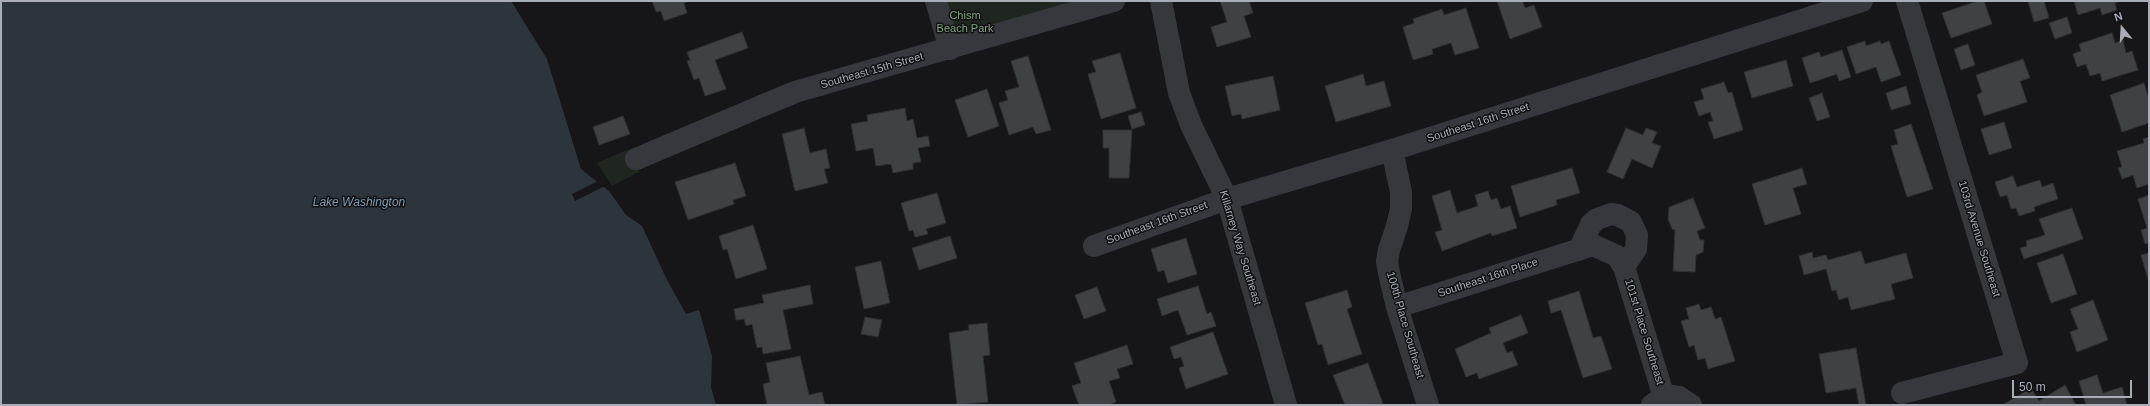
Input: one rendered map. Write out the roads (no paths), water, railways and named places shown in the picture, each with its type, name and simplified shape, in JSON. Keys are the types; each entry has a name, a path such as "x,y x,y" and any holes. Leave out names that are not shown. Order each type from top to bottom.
{"street":[{"path":"936,1 950,49"},
{"name":"Southeast 15th Street","path":"636,159 795,92 1114,1"},
{"name":"Killarney Way Southeast","path":"1161,1 1179,93 1191,125 1227,199 1286,405"},
{"name":"Southeast 16th Street","path":"1094,246 1227,199 1392,150 1862,1"},
{"name":"103rd Avenue Southeast","path":"1902,393 2017,363 1907,1"},
{"name":"100th Place Southeast","path":"1392,150 1401,192 1401,209 1387,261 1397,307 1428,405"},
{"name":"101st Place Southeast","path":"1579,250 1588,230 1597,218 1611,214 1625,217 1635,228 1638,242 1636,249 1624,267"},
{"name":"Southeast 16th Place","path":"1397,307 1593,246 1606,250"},
{"name":"101st Place Southeast","path":"1606,250 1617,256 1624,267 1658,401 1680,397 1691,405"}],"water":[{"name":"Lake Washington","path":"1,1 511,1 547,59 581,169 609,191 626,215 642,226 667,280 686,314 699,310 712,356 711,387 716,405 1,405"}],"park label":[{"name":"Chism Beach Park","path":"965,22"}]}
